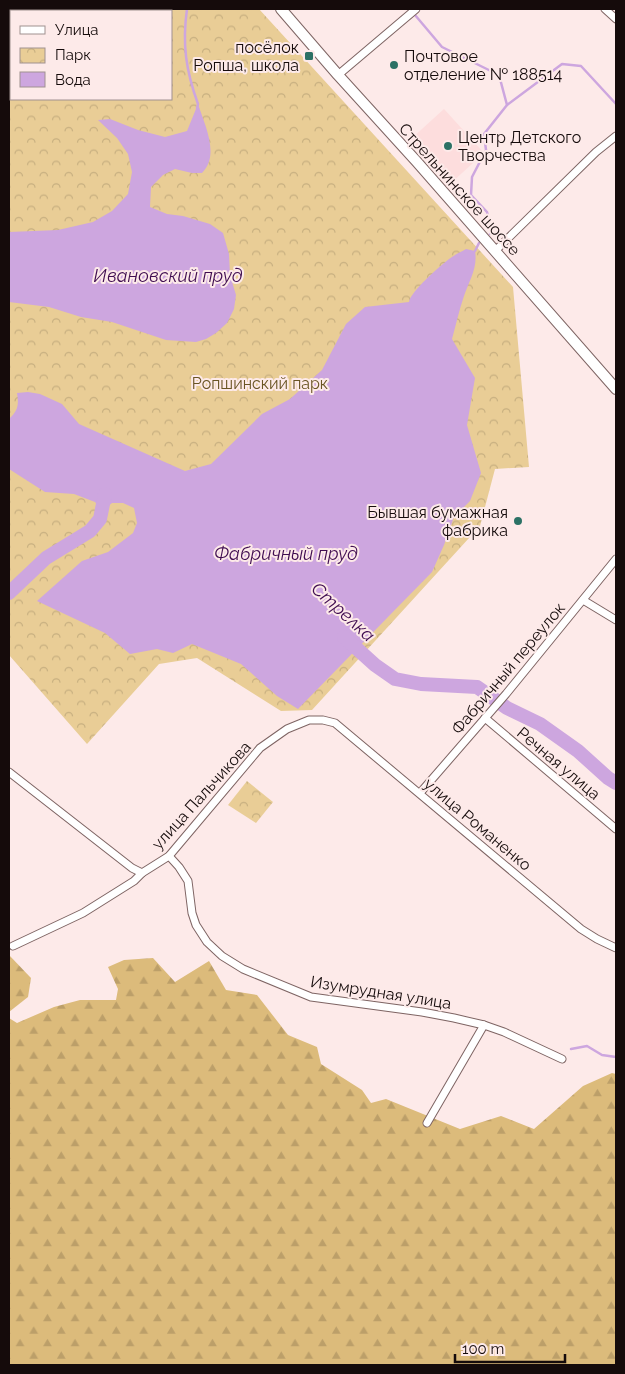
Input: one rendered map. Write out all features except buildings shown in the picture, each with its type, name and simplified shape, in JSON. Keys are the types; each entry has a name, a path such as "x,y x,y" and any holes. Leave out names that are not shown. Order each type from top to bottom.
{"main road":[{"name":"Стрельнинское шоссе","path":"281,9 616,389"}],"street":[{"path":"338,75 416,9"},
{"path":"605,9 616,19"},
{"path":"495,251 596,152 616,136"},
{"name":"Фабричный переулок","path":"420,793 506,694 616,559"},
{"path":"583,600 616,620"},
{"name":"Речная улица","path":"487,715 616,829"},
{"name":"улица Пальчикова","path":"13,946 84,913 169,856 260,748 287,729 309,720 322,720"},
{"name":"улица Романенко","path":"322,720 335,723 342,728 581,929 596,939 616,948"},
{"path":"9,772 132,868 142,873"},
{"name":"Изумрудная улица","path":"169,856 188,881 192,913 196,925 207,942 222,956 243,969 311,996 413,1010 484,1025 504,1032 562,1059"},
{"path":"427,1123 484,1025"}],"shaded area":[{"name":"Центр Детского Творчества","path":"444,109 484,153 451,183 411,139"}],"green space":[{"name":"Ропшинский парк","path":"9,9 259,9 513,287 529,467 495,469 480,526 312,710 281,711 197,658 159,664 87,744 9,655"},
{"path":"247,781 273,802 256,823 228,805"},
{"path":"9,955 31,978 28,997 9,1012"},
{"path":"153,958 175,982 209,961 226,990 257,995 288,1035 317,1047 321,1064 362,1090 371,1103 386,1099 460,1129 501,1116 534,1129 583,1086 612,1073 616,1074 616,1365 9,1365 9,1018 17,1023 54,1007 80,1000 116,1000 118,989 108,967 124,960"}],"water":[{"name":"Ивановский пруд","path":"198,104 209,140 210,158 207,166 202,173 175,169 163,175 151,187 150,207 167,214 183,216 210,224 223,233 229,254 230,275 236,295 234,309 227,323 216,333 196,342 166,340 112,322 81,317 49,307 9,302 9,232 58,230 93,222 112,211 128,194 132,172 128,154 117,138 98,120 110,119 138,130 165,137 187,131"},
{"name":"Фабричный пруд","path":"466,249 475,251 476,257 452,339 475,378 467,425 481,473 470,501 454,517 432,572 298,709 277,696 241,664 192,644 173,653 157,649 130,654 105,633 37,601 82,561 108,552 133,533 137,523 134,508 123,503 112,503 102,511 95,502 74,494 45,492 9,469 9,419 17,408 17,393 40,394 62,404 79,424 185,471 211,464 262,414 290,399 322,370 346,324 365,307 409,302 411,297 432,273"}],"waterway":[{"path":"187,9 186,57 198,104 197,108"},
{"path":"415,15 442,47 499,75 507,105 562,64 581,66 616,104"},
{"path":"490,234 487,212 471,195 472,177 486,150 484,134 507,105"},
{"path":"475,251 479,243"},
{"name":"Стрелка","path":"9,593 46,558 90,531 100,519 105,494"},
{"name":"Стрелка","path":"344,637 375,665 395,679 421,684 477,687 507,708 540,724 578,751 616,783"},
{"path":"571,1049 587,1046 602,1055 616,1057"}],"place":[{"name":"посёлок Ропша, школа","path":"309,56"},
{"name":"Почтовое отделение № 188514","path":"394,65"},
{"name":"Центр Детского Творчества","path":"448,146"},
{"name":"Бывшая бумажная фабрика","path":"518,521"}]}
